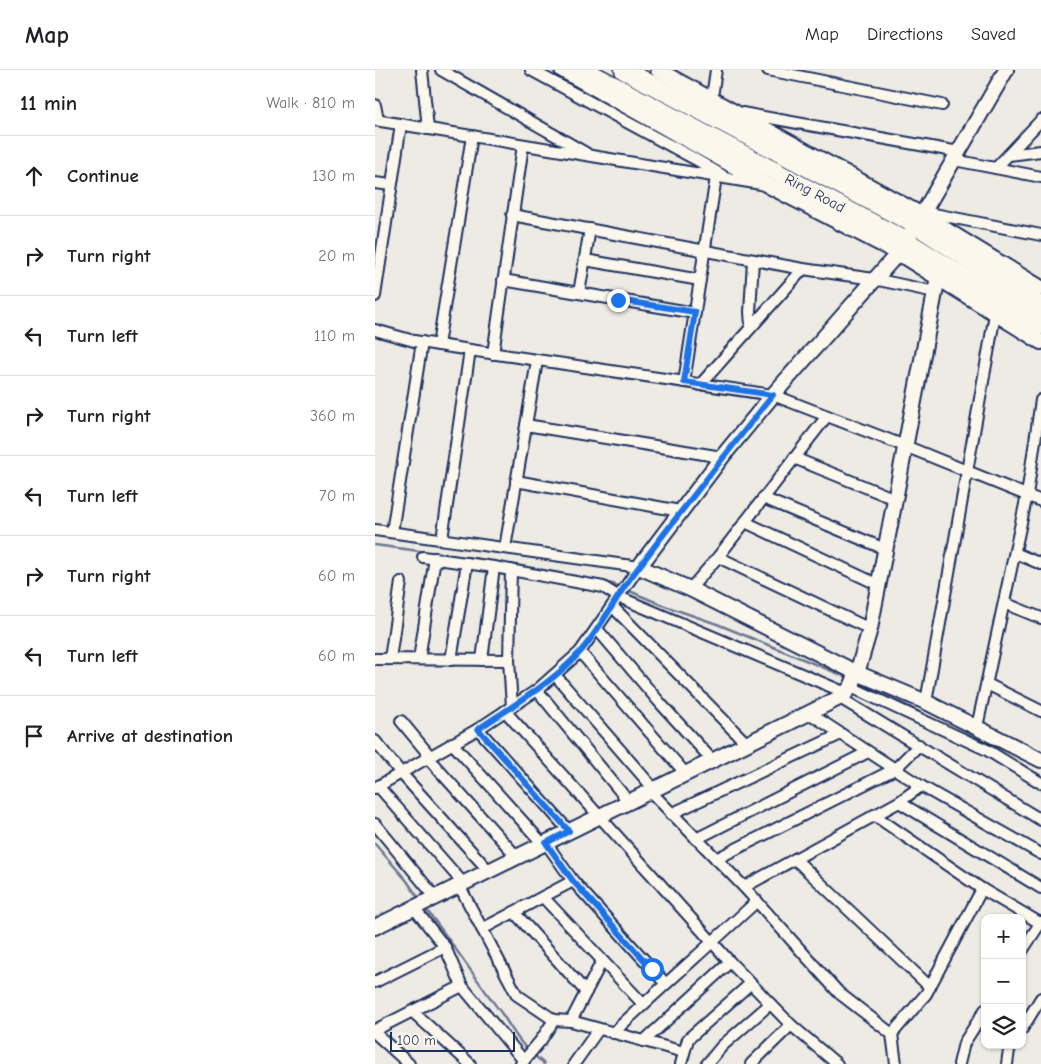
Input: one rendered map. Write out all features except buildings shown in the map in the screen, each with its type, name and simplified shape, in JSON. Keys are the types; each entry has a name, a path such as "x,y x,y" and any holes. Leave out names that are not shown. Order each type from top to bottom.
{"highway":[{"name":"Ring Road","path":"584,70 1041,325"},
{"name":"Ring Road","path":"624,70 710,107 921,218 1041,306"}],"street":[{"path":"422,70 428,129"},
{"path":"441,70 592,156"},
{"path":"531,70 695,159 727,179"},
{"path":"562,70 769,186 902,247 938,277 1041,342"},
{"path":"658,70 710,107 956,156 996,168 1041,176"},
{"path":"710,107 716,70"},
{"path":"768,70 942,105"},
{"path":"684,1052 571,1022 553,1020 517,995 482,929 461,884 377,787 478,729 537,690 580,652 613,607 635,572 722,457 773,395 902,247 921,218 1006,70"},
{"path":"375,105 376,120 769,186"},
{"path":"731,111 1041,288"},
{"path":"996,168 1041,120"},
{"path":"375,296 379,231 391,185 401,124"},
{"path":"438,345 472,136"},
{"path":"493,354 523,145"},
{"path":"1009,156 1041,151"},
{"path":"684,382 716,177"},
{"path":"375,183 391,185"},
{"path":"513,215 803,269 874,279 935,292"},
{"path":"921,218 1041,235"},
{"path":"579,293 590,230"},
{"path":"585,260 700,280"},
{"path":"751,326 753,260"},
{"path":"700,384 803,269"},
{"path":"375,927 809,713 850,685 870,629 938,277"},
{"path":"503,280 695,312"},
{"path":"926,702 995,314"},
{"path":"375,330 422,342 493,354 773,395 1041,501"},
{"path":"392,532 422,342"},
{"path":"443,539 470,350"},
{"path":"505,548 537,360"},
{"path":"977,727 1038,443 1041,400"},
{"path":"690,589 718,557 827,416"},
{"path":"526,425 722,457"},
{"path":"793,458 895,499"},
{"path":"516,481 680,512"},
{"path":"763,498 885,549"},
{"path":"745,522 879,585"},
{"path":"375,530 505,548 635,572 690,589 850,685 919,745 1041,820"},
{"path":"1015,553 1041,564"},
{"path":"423,557 494,567 603,587 850,685 980,747 1041,784"},
{"path":"718,557 870,629"},
{"path":"419,659 435,558"},
{"path":"451,660 467,563"},
{"path":"482,660 494,567"},
{"path":"511,570 508,709 599,816 712,943 791,1025 837,1064"},
{"path":"390,659 401,582"},
{"path":"1004,602 1041,618"},
{"path":"613,607 747,744"},
{"path":"597,629 713,761"},
{"path":"580,652 685,774"},
{"path":"375,659 509,660"},
{"path":"555,675 671,814 744,887 839,993 892,1034 896,1064"},
{"path":"987,684 1041,711"},
{"path":"850,685 926,702 1041,760"},
{"path":"537,690 629,802"},
{"path":"809,713 921,786 1041,854"},
{"path":"401,720 428,757 517,857"},
{"path":"478,729 569,831"},
{"path":"671,814 841,734"},
{"path":"375,741 401,773 489,871"},
{"path":"452,743 544,844 573,881 665,983"},
{"path":"716,859 895,769 919,745"},
{"path":"696,839 868,752"},
{"path":"744,887 899,802 921,786"},
{"path":"899,802 1041,888"},
{"path":"874,816 982,889 1041,923 1026,945"},
{"path":"375,824 433,898"},
{"path":"795,859 930,987"},
{"path":"482,929 573,881"},
{"path":"892,1034 926,994 982,889"},
{"path":"543,897 643,1004"},
{"path":"613,1033 665,983 757,901"},
{"path":"415,907 445,946 462,986 523,1062 541,1040 553,1020"},
{"path":"514,912 586,992"},
{"path":"375,982 445,946"},
{"path":"571,1022 602,961"},
{"path":"645,1041 730,962"},
{"path":"681,1064 688,1038 750,984"},
{"path":"409,1064 375,1032 462,986"},
{"path":"1026,1022 1041,998"},
{"path":"707,1064 721,1046 770,1004"},
{"path":"413,1012 470,1064"},
{"path":"959,1064 963,1043 981,1016"},
{"path":"753,1063 791,1025"},
{"path":"574,1064 597,1030"},
{"path":"1007,1064 1010,1049"}],"waterway":[{"path":"375,545 478,559 613,584 622,588"},
{"path":"627,590 665,606 717,624 849,678"},
{"path":"859,683 891,697 946,726"},
{"path":"1021,765 1041,776"},
{"path":"375,844 407,881 419,899"},
{"path":"425,908 529,1051"},
{"path":"533,1054 544,1064"}],"route":[{"path":"618,300 695,312 684,382 773,395 722,457 631,576 613,607 580,652 537,690 478,729 569,831 546,843 573,881 652,969"}]}
